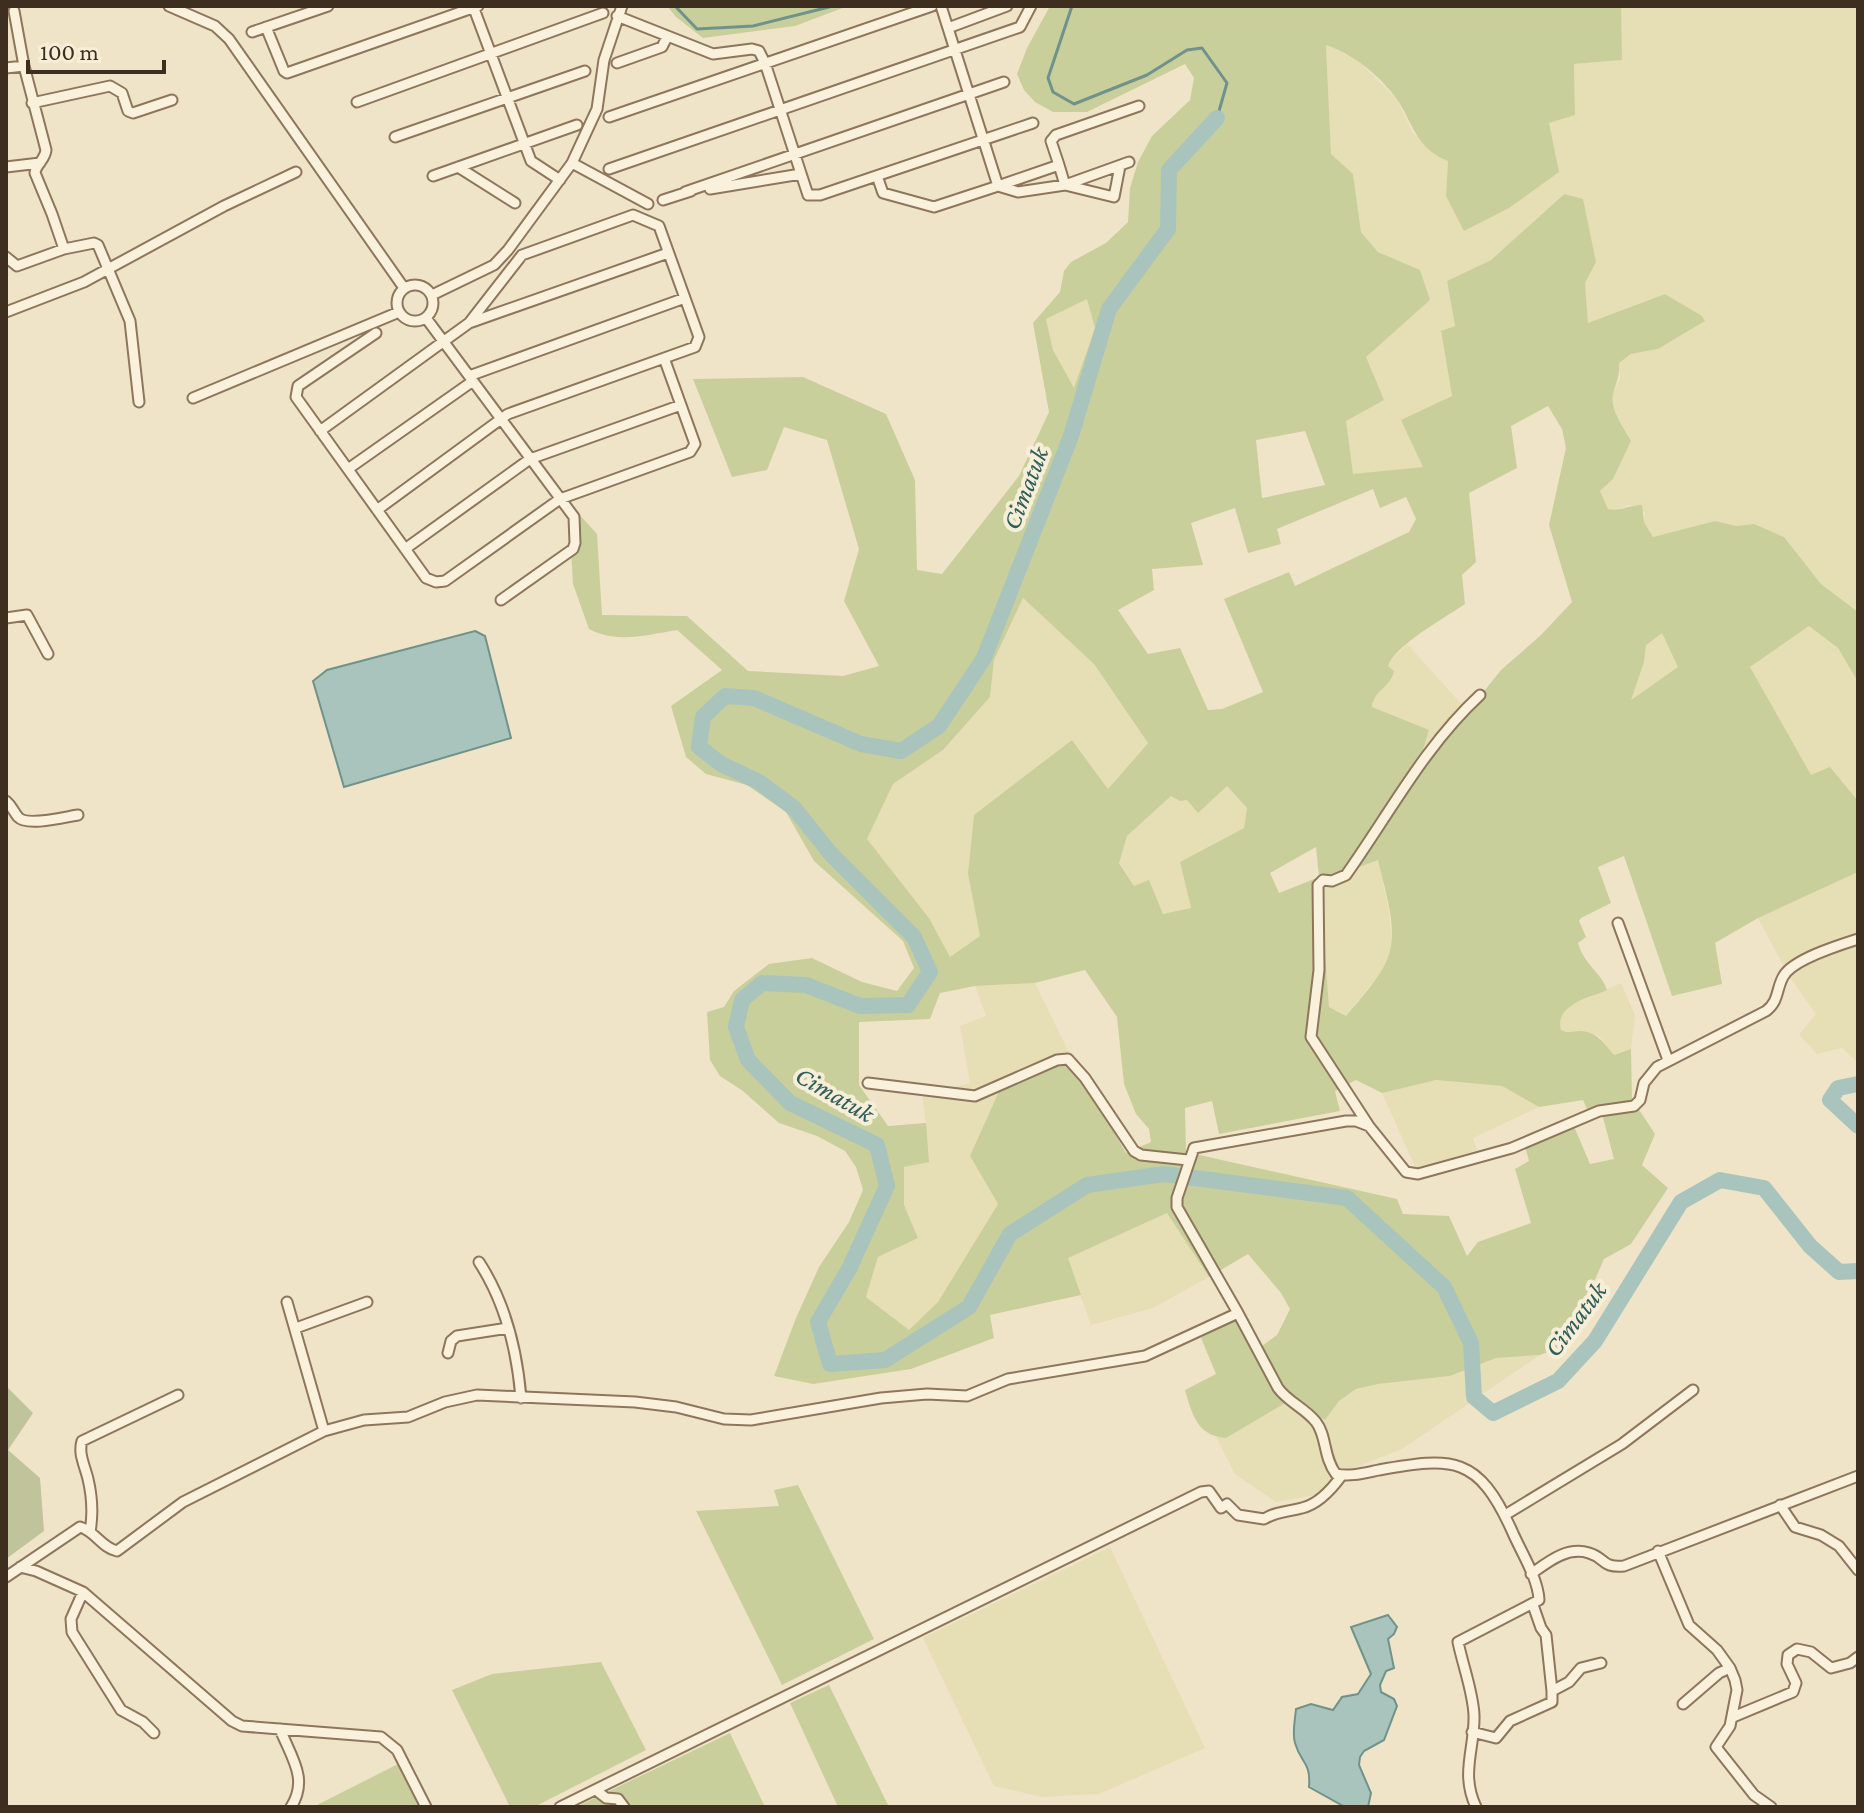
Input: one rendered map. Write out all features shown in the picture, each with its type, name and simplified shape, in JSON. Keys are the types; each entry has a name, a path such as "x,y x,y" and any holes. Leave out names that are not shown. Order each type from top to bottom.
{"street":[{"path":"169,6 215,26 229,39 404,288"},
{"path":"252,32 328,6"},
{"path":"432,295 494,265 572,163 597,109 604,60 622,6"},
{"path":"609,117 932,6"},
{"path":"941,6 998,186"},
{"path":"948,28 1007,6"},
{"path":"609,169 1020,27 1031,6"},
{"path":"266,27 287,73 475,7 531,161 560,180"},
{"path":"14,11 32,103 46,150 46,156 35,173 64,249"},
{"path":"357,102 603,13"},
{"path":"617,16 713,54 752,49 759,51 808,195 820,195 1033,123"},
{"path":"617,63 662,47 667,37"},
{"path":"6,68 24,66"},
{"path":"395,137 585,71"},
{"path":"663,200 1004,82"},
{"path":"32,103 110,86 122,93 128,111 133,113 172,100"},
{"path":"1065,185 1051,141 1056,135 1139,106"},
{"path":"433,176 577,125"},
{"path":"6,167 40,163"},
{"path":"572,163 648,204"},
{"path":"998,186 1018,192 1065,185 1125,164 1114,197 1065,185"},
{"path":"877,176 883,193 934,207 1059,165"},
{"path":"458,167 515,203"},
{"path":"6,312 84,282 224,206 296,172"},
{"path":"685,192 801,174"},
{"path":"377,510 508,414 664,358 698,343 699,337 659,226 633,215 527,252 469,323"},
{"path":"6,257 17,266 64,249 94,243 98,245 130,321 139,402"},
{"path":"320,431 469,323 668,253"},
{"path":"416,284 432,295 433,307 426,318 414,321 402,317 397,299 404,288 416,284"},
{"path":"348,469 471,379 685,298"},
{"path":"193,398 399,312"},
{"path":"426,318 574,517 573,549 501,600"},
{"path":"376,333 298,386 296,397 426,578 436,582 445,581 560,499 690,452 695,444 664,358"},
{"path":"405,549 530,459 681,405"},
{"path":"6,618 27,615 48,654"},
{"path":"1480,695 1438,738 1346,875 1332,881 1323,880 1318,885 1319,970 1311,1037 1369,1126 1406,1172 1418,1174 1512,1148 1599,1111 1634,1106 1640,1100 1644,1083 1668,1060 1775,1004 1782,978 1799,962 1858,939"},
{"path":"6,801 19,819 27,822 78,815"},
{"path":"1618,923 1668,1060"},
{"path":"868,1083 975,1096 1057,1060 1068,1059 1085,1078 1134,1151 1187,1163"},
{"path":"1369,1126 1346,1121 1198,1147 1191,1152 1187,1163 1177,1207 1278,1388 1285,1398 1317,1423 1327,1462 1336,1474 1426,1462 1452,1463 1479,1478 1505,1515 1539,1600 1458,1642 1474,1715 1468,1764 1469,1790 1476,1807"},
{"path":"479,1262 500,1298 519,1370 521,1398"},
{"path":"287,1302 324,1431"},
{"path":"296,1328 367,1302"},
{"path":"6,1577 80,1527 111,1550 117,1551 183,1502 324,1431 364,1420 408,1417 458,1398 477,1395 635,1402 738,1420 881,1398 927,1394 959,1397 1008,1379 1145,1356 1238,1313"},
{"path":"448,1353 451,1341 457,1336 508,1328"},
{"path":"1505,1515 1622,1444 1693,1390"},
{"path":"90,1532 90,1492 81,1454 82,1441 178,1395"},
{"path":"560,1807 1201,1492 1209,1491 1221,1508 1227,1504 1238,1515 1264,1519 1277,1511 1313,1504 1332,1490 1342,1475"},
{"path":"1531,1574 1556,1555 1589,1553 1610,1567 1624,1566 1858,1476"},
{"path":"1780,1505 1795,1527 1821,1535 1839,1546 1858,1570"},
{"path":"1658,1551 1689,1625 1707,1639 1730,1668 1737,1690 1730,1726 1716,1747 1754,1795 1771,1807"},
{"path":"20,1567 83,1592 232,1721 242,1726 381,1737 397,1750 426,1807"},
{"path":"83,1592 71,1619 72,1632 121,1710 143,1722 154,1733"},
{"path":"1472,1732 1496,1738 1510,1721 1552,1702 1546,1635 1533,1605"},
{"path":"1733,1717 1793,1692 1796,1683 1787,1664 1788,1655 1797,1649 1811,1652 1831,1668 1850,1663 1858,1657"},
{"path":"1552,1691 1569,1682 1581,1668 1601,1663"},
{"path":"1683,1704 1719,1673 1730,1668"},
{"path":"280,1729 300,1780 300,1790 291,1807"},
{"path":"596,1790 606,1798 618,1799 624,1807"}],"shaded area":[{"path":"1621,6 1858,6 1858,612 1821,584 1784,537 1754,524 1736,526 1715,521 1653,537 1644,522 1645,513 1630,505 1613,511 1608,509 1600,491 1613,479 1631,441 1617,416 1613,401 1613,392 1620,379 1619,363 1631,354 1658,349 1705,321 1702,316 1665,294 1588,323 1585,283 1596,262 1582,199 1563,194 1491,260 1447,281 1455,326 1441,332 1452,397 1423,467 1353,475 1345,421 1366,358 1420,270 1378,252 1361,232 1353,174 1331,155 1326,44 1352,55 1396,98 1413,133 1448,161 1446,196 1549,123 1575,115 1574,64 1621,60"},
{"path":"1087,298 1095,328 1074,389 1053,350 1046,318"},
{"path":"1023,598 1094,664 1148,742 1108,789 1073,741 968,874 980,936 950,958 929,918 867,839 893,784 943,750 990,697 994,660"},
{"path":"1809,626 1838,648 1858,682 1858,801 1830,768 1811,776 1750,667"},
{"path":"1662,632 1679,667 1630,701 1644,662 1646,644"},
{"path":"1407,644 1467,710 1433,755 1372,707 1373,699 1393,677 1388,666 1390,661"},
{"path":"1227,786 1247,808 1244,828 1180,862 1191,909 1163,914 1149,881 1134,886 1119,862 1127,836 1171,796"},
{"path":"1378,860 1389,910 1392,944 1380,973 1346,1016 1329,1007 1319,877 1328,879"},
{"path":"1858,872 1858,1063 1842,1048 1817,1054 1799,1035 1816,1014 1789,976 1758,918"},
{"path":"1035,983 1075,1065 970,1156 998,1204 938,1302 910,1331 866,1297 878,1257 918,1238 904,1205 904,1167 926,1123 922,1095 970,1083 960,1026 986,1016 975,986"},
{"path":"1621,983 1635,1015 1631,1049 1614,1055 1599,1036 1585,1031 1566,1033 1561,1030 1559,1024 1567,1007"},
{"path":"1436,1080 1502,1086 1539,1107 1473,1138 1477,1150 1416,1169 1382,1093"},
{"path":"1167,1213 1209,1277 1153,1308 1091,1325 1067,1258"},
{"path":"1540,1355 1402,1449 1346,1471 1321,1494 1276,1502 1235,1474 1216,1437 1226,1438 1281,1404 1304,1407 1325,1420 1339,1401 1356,1389 1450,1376 1496,1358"},
{"path":"1110,1547 1205,1748 1099,1794 1042,1797 994,1786 923,1638"}],"green space":[{"path":"667,6 848,6 795,26 703,38"},
{"path":"1050,6 1621,6 1622,60 1574,64 1575,115 1549,123 1559,172 1509,208 1464,231 1446,196 1448,161 1437,156 1422,142 1396,98 1374,74 1355,59 1326,45 1331,154 1353,174 1361,232 1378,252 1420,270 1430,300 1366,357 1384,400 1346,421 1353,474 1423,467 1401,420 1452,396 1441,331 1455,326 1447,281 1491,260 1564,194 1583,199 1596,262 1585,283 1588,323 1665,294 1702,316 1705,321 1658,349 1631,354 1619,363 1613,400 1618,419 1631,441 1613,479 1600,491 1608,509 1642,505 1644,522 1653,537 1715,521 1736,526 1754,524 1784,537 1821,584 1858,612 1858,682 1838,648 1809,626 1750,667 1811,775 1830,767 1858,801 1858,872 1758,918 1715,943 1722,984 1672,996 1624,856 1598,867 1611,903 1581,918 1579,921 1586,937 1578,943 1607,990 1568,1008 1560,1021 1561,1030 1592,1033 1614,1055 1631,1049 1632,1099 1655,1134 1642,1165 1668,1188 1631,1244 1604,1259 1566,1346 1540,1355 1496,1358 1450,1376 1356,1389 1339,1401 1325,1420 1304,1407 1285,1403 1226,1438 1216,1436 1197,1422 1185,1390 1216,1374 1201,1338 1235,1317 1255,1351 1277,1335 1290,1309 1281,1293 1248,1254 1209,1277 1167,1213 1068,1258 1081,1295 990,1315 994,1338 911,1369 813,1384 774,1376 819,1267 849,1222 863,1190 856,1167 845,1151 817,1136 779,1123 743,1091 720,1076 710,1060 707,1012 724,1007 734,991 769,964 812,958 862,982 897,991 914,968 903,941 814,861 786,812 747,785 706,774 686,757 671,706 722,670 677,630 621,637 589,629 573,584 568,502 597,534 602,615 687,616 748,671 843,676 879,666 844,601 859,549 827,440 784,427 767,470 732,477 693,379 803,377 886,414 915,480 917,570 942,574 1019,476 1049,412 1033,323 1060,292 1064,271 1071,262 1106,243 1128,222 1130,188 1138,162 1152,136 1190,100 1194,78 1185,64 1087,112 1053,112 1035,102 1024,90 1017,74","holes":["1087,299 1095,328 1074,388 1053,350 1046,319","1548,406 1562,429 1566,448 1549,525 1572,602 1501,670 1433,755 1423,750 1429,730 1372,707 1373,701 1393,676 1394,671 1388,666 1401,649 1465,604 1462,575 1476,562 1469,493 1517,468 1511,426","1305,431 1325,485 1262,498 1256,440","1373,489 1380,508 1406,497 1416,519 1409,532 1295,586 1289,572 1224,599 1263,692 1222,709 1208,710 1180,648 1148,654 1118,610 1154,590 1152,569 1203,565 1191,523 1235,508 1248,553 1281,544 1277,529","1023,598 1094,664 1148,743 1108,789 1072,740 974,815 968,874 980,936 950,957 929,918 867,839 893,784 943,750 990,697 994,660","1662,633 1678,667 1631,700 1644,662 1646,645","1227,786 1247,808 1244,828 1180,862 1191,908 1163,914 1149,880 1134,886 1119,863 1127,836 1171,796 1180,801 1187,800 1198,813","1316,847 1319,877 1279,893 1270,873","1378,860 1391,923 1391,948 1387,960 1374,982 1346,1016 1329,1007 1319,877 1328,879","1085,970 1117,1017 1124,1084 1136,1114 1149,1129 1151,1142 1126,1153 1075,1065 1057,1060 1001,1087 970,1156 998,1204 938,1302 909,1330 866,1297 878,1257 918,1238 904,1205 904,1167 929,1162 926,1123 888,1126 859,1085 859,1022 930,1019 940,993 975,986 1035,983","1356,1080 1382,1093 1436,1080 1502,1086 1539,1107 1583,1100 1587,1109 1600,1106 1614,1159 1590,1164 1573,1124 1524,1143 1529,1161 1515,1169 1531,1223 1478,1242 1467,1256 1449,1216 1403,1214 1397,1199 1186,1152 1185,1108 1212,1101 1219,1134 1340,1111 1335,1091"]},
{"path":"6,1386 33,1413 8,1450 40,1478 44,1531 6,1559"},
{"path":"798,1485 874,1639 782,1685 696,1511 779,1506 774,1490"},
{"path":"601,1662 646,1750 534,1807 510,1807 452,1690 492,1674"},
{"path":"829,1685 889,1807 838,1807 790,1703"},
{"path":"730,1733 765,1807 576,1807"},
{"path":"400,1763 422,1807 313,1807"}],"water":[{"path":"475,631 485,636 511,738 344,787 313,681 327,670"},
{"path":"1388,1615 1397,1627 1388,1639 1394,1668 1386,1671 1380,1685 1381,1692 1394,1699 1397,1706 1384,1740 1364,1751 1360,1757 1359,1765 1371,1793 1368,1807 1345,1807 1309,1787 1307,1767 1294,1739 1296,1709 1311,1704 1333,1710 1342,1697 1358,1694 1371,1674 1351,1627"}],"waterway":[{"path":"675,6 697,29 753,26 833,6"},
{"path":"1072,6 1048,78 1053,92 1074,104 1147,75 1187,50 1202,48 1227,83 1217,118"},
{"name":"Cimatuk","path":"1217,118 1169,170 1168,229 1109,309 1071,436 984,658 939,726 901,751 861,744 754,698 725,696 703,717 699,747 721,764 759,782 794,808 831,854 914,937 930,972 908,1005 860,1006 806,985 762,983 742,1000 736,1027 748,1060 790,1103 877,1145 887,1186 849,1269 818,1322 830,1364 885,1360 969,1307 1010,1234 1087,1185 1164,1174 1347,1198 1444,1287 1471,1343 1474,1397 1493,1413 1558,1381 1595,1341 1681,1202 1720,1180 1764,1188 1810,1246 1839,1272 1858,1271"},
{"name":"Cimatuk","path":"1858,1084 1838,1088 1830,1100 1858,1126"}]}
